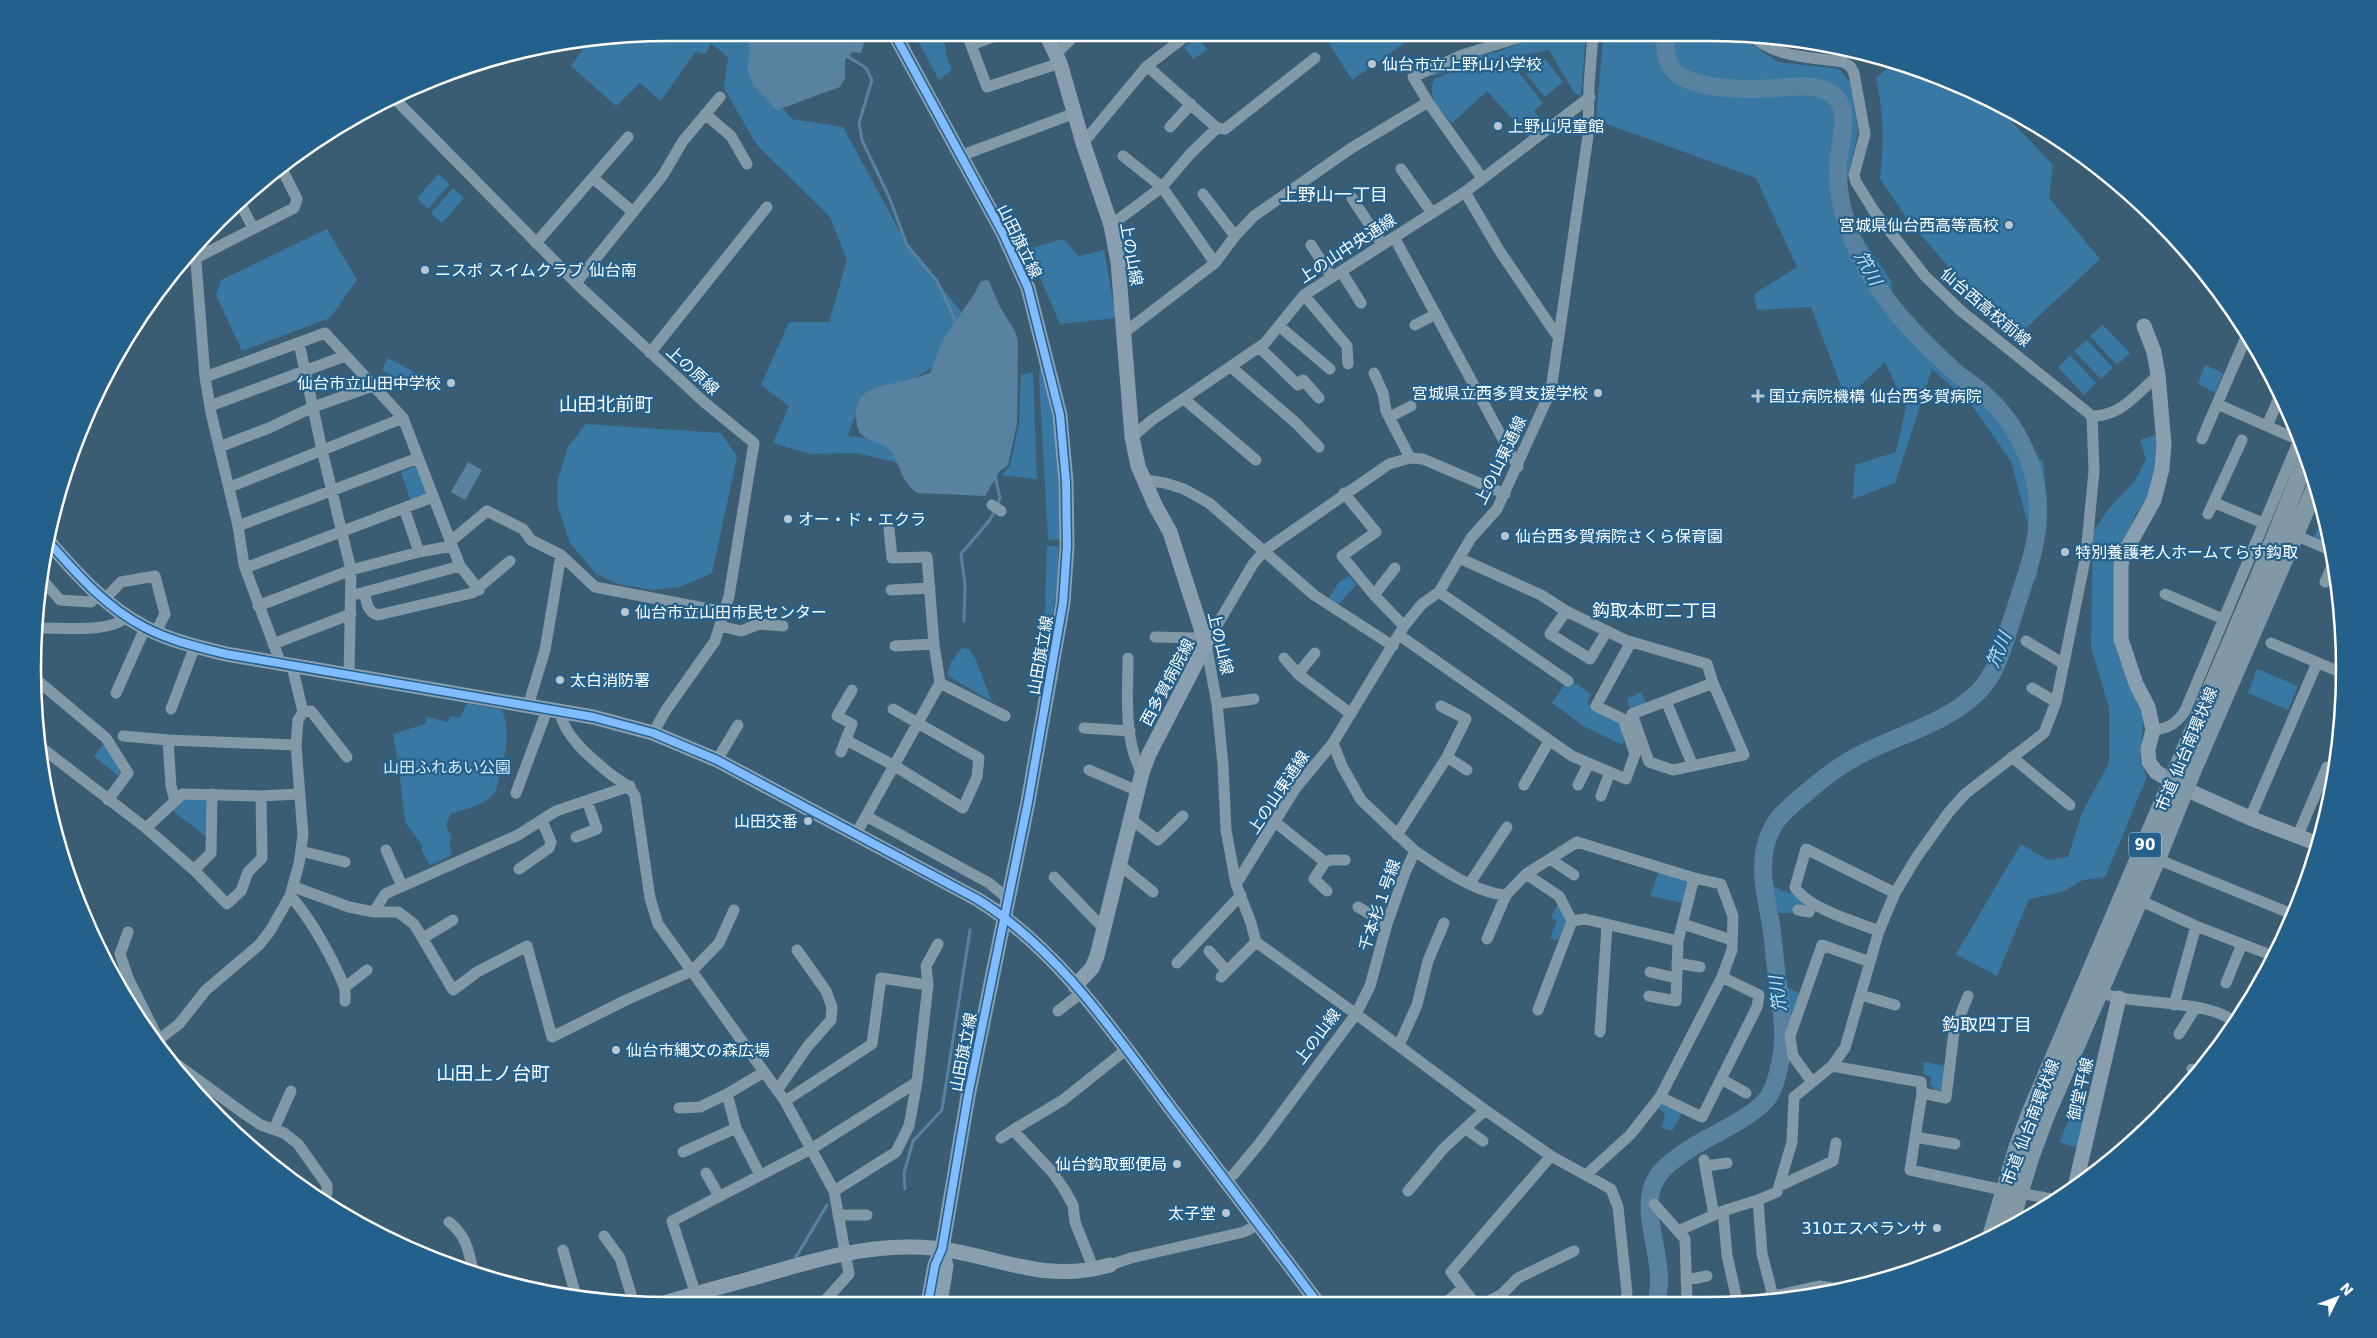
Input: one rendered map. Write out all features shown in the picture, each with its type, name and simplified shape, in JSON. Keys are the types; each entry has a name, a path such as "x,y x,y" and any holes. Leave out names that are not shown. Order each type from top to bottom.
{"main road":[{"name":"市道 仙台南環状線","path":"1995,1227 2037,1139 2157,859 2179,786 2303,469"},
{"name":"市道 仙台南環状線","path":"2010,1219 2011,1192 2032,1109 2311,497"}],"street":[{"name":"山田旗立線","path":"898,41 1003,233 1028,288 1060,415 1066,482 1067,546 1063,603 1028,802 1003,915 968,1096 942,1249 935,1265 929,1297"},
{"path":"969,41 987,86 1058,58 1070,41"},
{"name":"上の山線","path":"1050,41 1058,58 1083,143 1111,225 1118,262 1132,437 1138,466 1155,505 1170,532 1206,644 1216,704 1223,765 1226,830 1239,890 1256,942 1356,1014 1259,1144 1234,1174 1225,1180"},
{"path":"1083,143 1147,66 1180,41"},
{"path":"1482,178 1428,102 1413,77 1462,54 1506,41"},
{"name":"上の山東通線","path":"1177,963 1239,890 1275,822 1296,789 1333,743 1399,636 1422,604 1439,592 1471,538 1497,509 1518,467 1551,390 1574,243 1588,136 1592,41"},
{"name":"仙台西高校前線","path":"1761,44 1777,52 1843,62 1850,66 1854,73 1865,134 1854,175 1856,182 1874,211 1925,276 1960,310 2092,416"},
{"path":"1147,66 1217,128 1225,129 1315,58"},
{"path":"576,283 663,175 683,141 720,97"},
{"name":"上の山中央通線","path":"1132,437 1259,347 1304,295 1465,192 1590,97"},
{"path":"1125,332 1215,263 1235,236 1254,216 1350,149 1428,102"},
{"name":"上の原線","path":"399,103 576,283 704,402 754,443 725,612 708,653 666,710 653,733"},
{"path":"1170,127 1191,104"},
{"path":"960,156 1075,113"},
{"path":"705,114 731,136 747,164"},
{"path":"1111,225 1162,187 1191,152 1217,128"},
{"path":"536,243 628,137"},
{"path":"1123,156 1162,187 1215,263"},
{"path":"1401,169 1432,213"},
{"path":"201,250 294,208 297,198 284,173"},
{"path":"592,178 633,212"},
{"path":"1465,192 1499,250 1558,337"},
{"path":"1203,194 1235,236"},
{"path":"1352,198 1382,244"},
{"path":"650,353 767,207"},
{"path":"243,209 253,228"},
{"path":"1394,237 1518,467"},
{"path":"1311,245 1361,303"},
{"path":"195,257 205,377 210,406 230,487 245,568 273,644 287,665 303,712"},
{"path":"1304,295 1347,346 1348,364"},
{"path":"1415,325 1436,314"},
{"path":"1279,326 1330,369"},
{"path":"2144,326 2154,352 2158,375 2164,444 2162,469 2154,500 2125,552 2121,566 2120,640 2136,684 2148,707 2153,730 2148,750 2148,762 2156,772 2179,786 2250,818 2311,841"},
{"path":"205,377 325,333 403,418 460,566 479,590"},
{"path":"2202,439 2244,342"},
{"path":"300,343 322,450 350,570 349,676"},
{"path":"1259,347 1298,385 1303,380 1319,398"},
{"path":"210,406 346,356"},
{"path":"1231,367 1296,423 1319,447"},
{"path":"1374,373 1390,416 1410,458 1423,459 1505,494"},
{"path":"1678,1231 1719,1213 1776,1192 1792,1142 1794,1097 1832,1066 1845,1048 1879,931 1895,893 1910,867 1949,812 1976,785 2044,733 2056,702 2086,555 2094,471 2092,416 2120,410 2158,375"},
{"path":"220,447 313,408 373,386"},
{"path":"1184,399 1256,460"},
{"path":"2267,426 2277,403"},
{"path":"2217,404 2291,436"},
{"path":"1390,416 1411,406"},
{"path":"230,487 403,418"},
{"path":"2208,514 2242,440"},
{"path":"2153,730 2170,726 2178,721 2185,711 2295,449"},
{"path":"238,526 418,458"},
{"name":"西多賀病院線","path":"1078,990 1092,968 1105,930 1142,772 1149,754 1206,644 1253,564 1264,550 1344,494 1389,464 1410,458"},
{"path":"1145,480 1184,489 1209,503 1314,595 1399,636 1572,756 1626,779 1635,754 1622,719 1596,706 1631,642"},
{"path":"1344,494 1376,532 1342,556 1374,595 1399,636"},
{"path":"245,568 433,497"},
{"path":"2215,502 2264,524"},
{"path":"404,508 418,552"},
{"path":"258,606 350,570 452,543 487,511 523,529 531,540 561,555 595,587 725,612"},
{"path":"856,834 940,683 934,644 927,557 892,558 889,529"},
{"path":"2295,535 2324,547"},
{"path":"53,546 101,597 128,617 150,630 195,646 226,654 287,665 554,712 593,717 653,733 717,760 1003,915 1028,936 1078,990 1127,1049 1313,1297"},
{"path":"528,706 545,650 561,555"},
{"path":"1460,558 1541,595 1566,610 1631,642 1706,664 1744,755 1673,770 1649,762 1632,714 1713,683"},
{"path":"364,592 369,609 372,613 378,615 472,593 479,590 510,561"},
{"path":"351,596 460,566"},
{"path":"1374,595 1395,568"},
{"path":"2325,582 2328,575"},
{"path":"47,585 60,600 91,602 121,582 155,576 165,614 150,630 116,693"},
{"path":"891,590 930,588"},
{"path":"1439,592 1568,681"},
{"path":"2165,594 2223,619"},
{"path":"1566,610 1550,634 1590,659 1607,631"},
{"path":"273,644 351,614"},
{"path":"43,628 108,627 128,617"},
{"path":"720,626 741,631 759,624 783,626"},
{"path":"1155,637 1196,638 1206,644"},
{"path":"2026,641 2064,664"},
{"path":"2272,643 2336,671"},
{"path":"895,646 934,644"},
{"path":"171,709 195,646"},
{"path":"1298,674 1315,653"},
{"path":"1128,658 1128,719 1134,760 1142,772"},
{"path":"1284,658 1298,674 1351,714"},
{"path":"2250,818 2317,663"},
{"path":"940,683 1005,716"},
{"path":"42,687 106,738 128,773 108,800"},
{"path":"2032,688 2056,702"},
{"path":"841,752 852,724 836,716 852,690"},
{"path":"1216,704 1254,699"},
{"path":"1666,701 1693,766"},
{"path":"1397,835 1447,757 1466,719 1440,706"},
{"path":"846,740 895,766 963,808 977,777 979,758 893,710"},
{"path":"303,712 311,711 347,757"},
{"path":"161,1037 179,1024 206,990 259,945 270,931 292,891 301,851 302,835 296,745 298,720 303,712"},
{"path":"554,712 573,739 610,774 630,786 635,796 650,898 658,924 778,1089 834,1191 849,1274 828,1297"},
{"path":"516,793 554,712"},
{"path":"717,760 738,725"},
{"path":"1084,728 1130,732"},
{"path":"123,736 168,740 296,745"},
{"path":"168,740 171,786 175,801"},
{"path":"1524,785 1549,741"},
{"name":"千本杉１号線","path":"1333,743 1342,766 1361,800 1415,851 1405,872 1387,924 1370,986 1356,1014"},
{"path":"47,752 146,828 194,870 227,904 241,892 248,872 262,858 262,796"},
{"path":"1447,757 1467,770"},
{"path":"2012,757 2070,805"},
{"path":"1578,785 1589,763"},
{"path":"2298,836 2327,767"},
{"path":"1089,770 1138,791"},
{"path":"1601,796 1610,772"},
{"path":"374,912 385,894 510,839 556,811 630,786"},
{"path":"146,828 182,794 262,796 298,794"},
{"path":"194,870 211,853 212,794"},
{"path":"576,837 597,829 587,801"},
{"path":"866,816 988,883 1007,898"},
{"path":"1132,820 1158,840 1183,816"},
{"path":"519,869 550,848 551,842 542,821"},
{"path":"1275,822 1325,862"},
{"path":"1470,883 1507,827"},
{"path":"1487,939 1506,895 1526,874 1577,842 1694,878 1721,884 1733,916 1732,950 1722,977 1660,1097 1630,1136 1587,1174"},
{"path":"1879,931 1812,903 1799,895 1795,887 1806,849 1895,893"},
{"path":"386,850 402,886"},
{"path":"301,851 345,862"},
{"path":"1415,851 1439,868 1470,883 1493,894 1506,895"},
{"path":"1550,859 1574,875"},
{"path":"2157,859 2287,912"},
{"path":"1327,891 1314,880 1325,862 1345,860"},
{"path":"1120,865 1153,892"},
{"path":"1526,874 1559,896 1572,921 1538,1010"},
{"path":"1054,878 1105,930"},
{"path":"1649,996 1676,1001 1678,941 1694,878"},
{"path":"292,891 374,912 398,912 406,916 423,938 452,990 477,972 527,946 552,1037 626,1000 692,971 719,943 734,910"},
{"path":"292,891 345,987 345,1002"},
{"path":"2139,900 2196,926 2267,954"},
{"path":"1798,910 1808,912 1812,903"},
{"path":"1358,907 1387,924"},
{"path":"1572,921 1585,919 1607,926 1678,941"},
{"path":"423,938 453,920"},
{"path":"1399,1045 1417,1005 1428,961 1444,923"},
{"path":"1683,924 1732,940"},
{"path":"1600,1032 1607,926"},
{"path":"2174,1005 2196,926"},
{"path":"128,932 120,954 128,978 146,1016"},
{"path":"1208,951 1224,974 1256,942"},
{"path":"834,1191 896,1152 909,1126 917,1082 928,985 926,966 938,944"},
{"path":"2226,983 2242,944"},
{"path":"1812,1082 1792,1056 1790,1036 1822,945 1870,962"},
{"path":"778,1089 807,1047 831,1020 832,1007 826,991 797,950"},
{"path":"1677,962 1700,967"},
{"path":"345,987 366,970"},
{"path":"1650,972 1676,978"},
{"path":"1660,1097 1702,1117 1757,1007 1759,995 1722,977"},
{"path":"785,1101 872,1044 881,978 928,985"},
{"path":"1058,1011 1078,990"},
{"path":"2099,992 2119,998 2196,1008 2230,1018"},
{"path":"1861,995 1895,1005"},
{"path":"1922,1093 1946,1098 1954,1031 1968,996"},
{"name":"御堂平線","path":"2078,1176 2119,998"},
{"path":"2179,1034 2196,1008"},
{"path":"1356,1014 1485,1110 1551,1156 1612,1189 1618,1207 1626,1297"},
{"path":"1001,1138 1063,1100 1127,1049"},
{"path":"1832,1066 1921,1082 1922,1093 1910,1170 2046,1198"},
{"path":"679,1108 700,1107 727,1094 764,1072"},
{"path":"192,1077 261,1125 284,1133 298,1144 327,1185 326,1195"},
{"path":"1721,1079 1746,1093"},
{"path":"696,1297 672,1221 811,1148 917,1082"},
{"path":"274,1129 291,1092"},
{"path":"727,1094 736,1128 760,1175"},
{"path":"1408,1191 1444,1148 1485,1110"},
{"path":"683,1152 736,1128"},
{"path":"1466,1129 1483,1141"},
{"path":"1013,1130 1053,1173 1064,1189 1073,1205 1075,1222 1094,1270"},
{"path":"1915,1137 1955,1144"},
{"path":"1779,1186 1833,1161 1836,1143"},
{"path":"1470,1297 1451,1272 1551,1156"},
{"path":"1727,1163 1705,1163 1719,1213 1736,1296"},
{"path":"706,1173 719,1196"},
{"path":"1758,1200 1762,1254 1772,1293"},
{"path":"1654,1204 1684,1239 1687,1297"},
{"path":"838,1215 867,1215"},
{"path":"449,1222 464,1237 471,1264"},
{"path":"703,1297 845,1253 900,1247 942,1249 1040,1271 1068,1273 1094,1270 1131,1258 1244,1232 1258,1225"},
{"path":"604,1236 620,1258 631,1295"},
{"name":"山田旗立線","path":"941,1297 946,1266 942,1249"},
{"path":"563,1250 574,1289"},
{"path":"1496,1297 1518,1278 1574,1251"},
{"path":"1686,1280 1707,1276"},
{"path":"1453,1297 1463,1288"}],"green space":[{"path":"669,41 754,41 755,77 792,119 843,127 906,243 970,323 942,361 854,418 848,436 901,442 904,464 857,453 809,454 773,443 789,406 761,385 789,322 829,322 847,260 830,217 758,146 748,130 724,88 728,57 711,43 706,54 695,52 661,101 640,83 616,106 571,66 584,47 587,47"},
{"path":"918,41 944,41 946,55 952,70 939,80"},
{"path":"1193,41 1201,41 1207,50 1193,59 1184,47"},
{"path":"1328,41 1407,41 1352,80"},
{"path":"1525,41 1585,41 1581,95 1575,94 1549,50 1464,66 1432,76 1432,70 1461,59 1498,52"},
{"path":"1603,41 1750,43 1778,62 1839,69 1851,83 1858,132 1847,181 1834,196 1891,281 1894,314 1949,355 1988,388 2043,463 2047,501 2036,583 2029,529 2011,461 1971,404 1932,369 1895,483 1853,499 1855,465 1896,452 1906,407 1885,362 1846,399 1811,307 1757,310 1754,294 1797,267 1756,178 1596,120"},
{"path":"1545,59 1563,82 1545,97 1526,74"},
{"path":"1887,68 1948,89 1986,106 2008,118 2053,165 2049,198 2100,259 2024,330 1956,275 1910,223 1880,179 1882,128 1881,104 1876,79"},
{"path":"1457,70 1517,70 1543,103 1534,111 1547,126 1530,138 1487,91 1452,123 1433,98 1432,86 1434,79"},
{"path":"438,174 450,184 428,209 417,198"},
{"path":"453,188 464,198 442,223 431,213"},
{"path":"327,229 357,280 330,318 242,351 216,295 221,280"},
{"path":"1063,239 1079,256 1104,250 1116,318 1060,324 1029,252 1035,247"},
{"path":"2103,325 2130,353 2117,365 2090,336"},
{"path":"2087,340 2113,368 2101,379 2074,351"},
{"path":"2070,355 2096,383 2084,395 2058,367"},
{"path":"388,358 418,374 411,386 382,370"},
{"path":"2205,365 2223,373 2215,393 2198,384"},
{"path":"1044,367 1057,434 1061,515 1060,539 1048,540 1039,377 1040,368"},
{"path":"1033,372 1037,479 1001,475 1010,466 1019,424 1021,375"},
{"path":"586,424 721,433 737,457 712,573 680,587 652,590 618,584 596,574 570,543 558,507 557,482 568,447"},
{"path":"2158,434 2160,448 2149,497 2136,514 2117,555 2114,590 2144,713 2140,761 2147,777 2105,877 2083,880 2062,892 2029,899 1997,976 1956,954 2021,844 2048,860 2068,857 2082,813 2109,763 2109,708 2091,647 2093,532 2110,507 2135,481 2146,459 2140,440"},
{"path":"419,465 430,495 411,502 401,472"},
{"path":"2319,526 2322,541 2314,537"},
{"path":"1047,546 1058,546 1058,582 1048,642 1044,642"},
{"path":"1349,576 1357,584 1338,605 1329,598 1339,582"},
{"path":"962,648 969,649 976,660 992,702 947,675 951,662"},
{"path":"2257,669 2298,686 2288,710 2248,693"},
{"path":"1569,679 1591,694 1587,704 1619,720 1624,739 1623,745 1585,727 1552,703"},
{"path":"1641,692 1647,705 1631,713 1627,699"},
{"name":"山田ふれあい公園","path":"467,703 502,710 507,731 507,741 496,791 487,800 475,806 451,813 446,825 452,838 449,841 452,855 430,865 422,851 422,845 405,822 393,734 425,724 427,717 448,722 450,716 460,718"},
{"path":"104,744 121,773 118,776 94,756"},
{"path":"185,796 210,797 209,839 172,810"},
{"path":"1660,869 1689,879 1683,903 1650,896"},
{"path":"1771,885 1789,894 1792,890 1805,902 1805,907 1797,908 1791,913 1778,913"},
{"path":"1557,905 1567,919 1558,940 1550,938 1557,921 1551,918"},
{"path":"1785,987 1801,994 1790,1024 1784,1022"},
{"path":"1924,1062 1947,1066 1944,1090 1935,1090 1930,1084 1931,1077 1923,1074"},
{"path":"2078,1100 2088,1105 2078,1148 2059,1142"},
{"path":"1663,1101 1683,1111 1672,1131 1662,1128 1665,1114 1658,1108"}],"shaded area":[{"path":"748,41 865,41 861,53 852,52 845,60 845,78 840,87 777,110 753,85 747,69 750,54"},
{"path":"989,281 1000,307 1015,331 1018,341 1017,423 1008,465 999,472 985,496 918,493 908,485 890,450 860,433 856,419 857,405 861,398 872,389 930,373 942,341 975,293 980,282"},
{"path":"468,462 482,470 465,500 451,492"}],"waterway":[{"name":"笊川","path":"1658,1297 1658,1265 1650,1218 1650,1196 1655,1180 1665,1167 1682,1154 1738,1122 1758,1108 1766,1100 1775,1084 1782,1053 1783,1022 1763,873 1767,839 1778,820 1788,808 1840,767 1870,750 1951,713 1979,691 1992,673 2005,640 2031,559 2038,522 2037,494 2030,463 2008,420 1987,397 1954,371 1902,319 1884,296 1860,257 1843,212 1840,196 1838,165 1843,118 1842,108 1838,100 1832,94 1812,87 1734,89 1690,81 1679,75 1671,67 1666,55 1665,41"},
{"path":"844,54 866,68 872,80 859,123 862,140 889,197 907,245 937,281 957,324"},
{"path":"995,476 1000,498 997,506"},
{"path":"964,621 965,585 961,554 995,511"},
{"path":"905,1189 904,1173 913,1141 942,1110 970,930"},
{"path":"796,1257 827,1205"}],"cycle path":[{"path":"898,41 1003,233 1028,288 1060,415 1066,482 1067,546 1063,603 1028,802 968,1096 942,1249 935,1265 929,1297"},
{"path":"53,547 92,589 105,600 131,620 165,637 226,654 593,717 653,733 717,760 977,899 1033,941 1058,966 1105,1020 1313,1297"}],"place":[{"name":"仙台市立上野山小学校","path":"1372,64"},
{"name":"上野山児童館","path":"1498,126"},
{"name":"宮城県仙台西高等高校","path":"2009,225"},
{"name":"ニスポ スイムクラブ 仙台南","path":"425,270"},
{"name":"仙台市立山田中学校","path":"451,383"},
{"name":"宮城県立西多賀支援学校","path":"1598,393"},
{"name":"国立病院機構 仙台西多賀病院","path":"1758,396"},
{"name":"オー・ド・エクラ","path":"788,519"},
{"name":"仙台西多賀病院さくら保育園","path":"1505,536"},
{"name":"特別養護老人ホームてらす鈎取","path":"2065,552"},
{"name":"仙台市立山田市民センター","path":"625,612"},
{"name":"太白消防署","path":"560,680"},
{"name":"山田交番","path":"808,821"},
{"name":"仙台市縄文の森広場","path":"616,1050"},
{"name":"仙台鈎取郵便局","path":"1177,1164"},
{"name":"太子堂","path":"1226,1213"},
{"name":"310エスペランサ","path":"1937,1228"}],"district":[{"name":"上野山一丁目","path":"1334,195"},
{"name":"山田北前町","path":"606,404"},
{"name":"鈎取本町二丁目","path":"1655,611"},
{"name":"鈎取四丁目","path":"1987,1025"},
{"name":"山田上ノ台町","path":"493,1073"}]}
